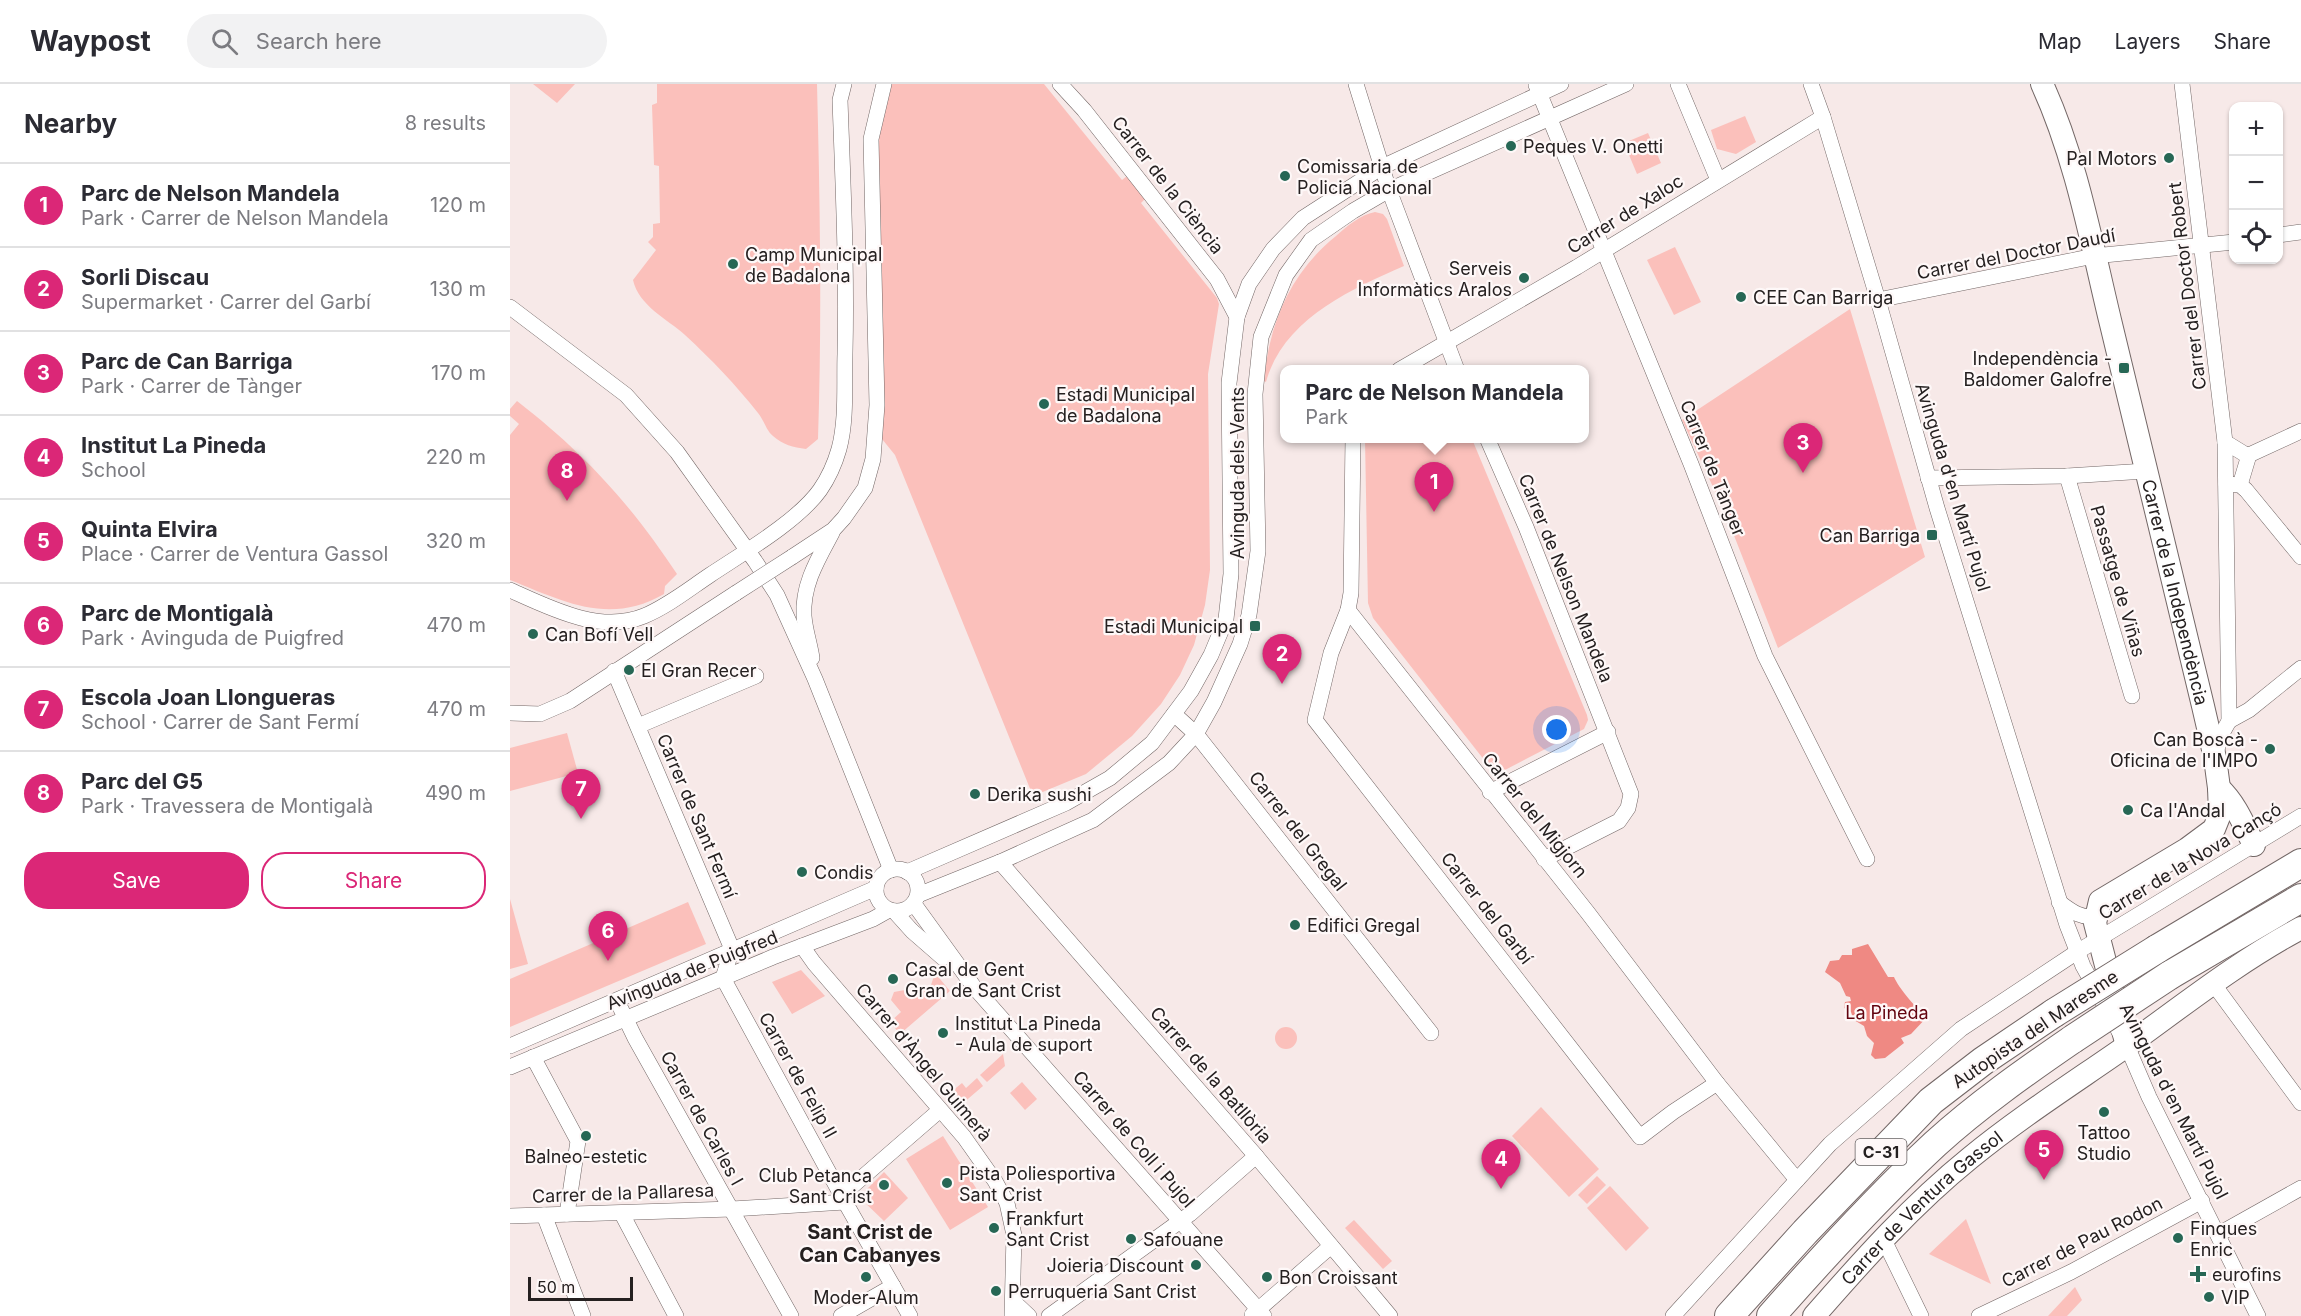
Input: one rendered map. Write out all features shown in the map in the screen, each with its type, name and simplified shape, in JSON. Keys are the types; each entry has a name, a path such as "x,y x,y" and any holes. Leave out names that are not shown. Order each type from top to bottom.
{"highway":[{"name":"Autopista del Maresme","path":"1729,1316 1805,1232 1931,1101 1983,1061 2157,949 2301,863"},
{"name":"Autopista del Maresme","path":"1771,1316 1835,1243 1935,1144 2009,1083 2170,975 2301,898"}],"street":[{"path":"510,590 578,617 604,622 631,620 660,608 745,550 808,504 828,477 839,448 843,420 845,330 840,100 844,84"},
{"path":"815,679 804,616 807,588 813,568 833,530 865,488 871,473 876,438 871,139 884,84"},
{"name":"Carrer de la Ciència","path":"1060,84 1084,110 1217,279 1237,317"},
{"path":"1356,84 1389,190 1455,365"},
{"name":"Avinguda dels Vents","path":"908,872 1066,803 1110,778 1152,742 1195,685 1226,619 1231,574 1229,383 1237,317 1249,284 1273,249 1303,218 1382,167 1538,89 1561,84"},
{"name":"Avinguda dels Vents","path":"916,899 1093,820 1169,763 1196,734 1214,702 1240,644 1249,615 1258,551 1255,394 1261,337 1286,275 1311,240 1389,190 1626,84"},
{"path":"1678,84 1718,180"},
{"name":"Avinguda d'en Martí Pujol","path":"1811,84 1878,300 1928,478 2077,952 2127,1046 2149,1097 2258,1316"},
{"name":"Carrer de la Independència","path":"2042,84 2066,149 2094,256 2215,758 2219,788 2220,813 2214,829 2187,849 2100,900 2096,916"},
{"name":"Carrer del Doctor Robert","path":"2182,84 2225,442 2233,485 2229,721"},
{"name":"Carrer de Tànger","path":"1538,89 1691,464 1765,656 1867,860"},
{"name":"Carrer de Xaloc","path":"1445,342 1604,250 1823,117"},
{"path":"2283,234 2301,232"},
{"name":"Carrer del Doctor Daudí","path":"1878,300 2094,256 2229,243"},
{"path":"510,307 626,395 677,452 777,595 815,679 891,870"},
{"path":"1406,365 1445,342"},
{"path":"2225,442 2249,454 2301,431"},
{"path":"1348,610 1351,593 1353,443"},
{"name":"Carrer de Nelson Mandela","path":"1489,443 1526,527 1632,794 1628,808 1619,821 1544,860"},
{"path":"2249,454 2233,485 2300,555"},
{"path":"1928,478 2067,476 2146,471"},
{"name":"Passatge de Viñas","path":"2067,476 2132,696"},
{"path":"510,712 540,714 570,701 833,530"},
{"name":"Carrer del Migjorn","path":"1348,610 1588,913 1716,1083 1797,1180"},
{"name":"Carrer del Garbí","path":"1348,610 1331,653 1315,720 1640,1137 1716,1083"},
{"path":"2215,758 2220,737 2229,721 2249,710 2301,668"},
{"name":"Carrer de Sant Fermí","path":"614,671 732,949"},
{"path":"638,726 756,676"},
{"name":"Carrer del Gregal","path":"1174,714 1196,734 1431,1033"},
{"path":"1490,792 1608,732"},
{"path":"2219,788 2234,806 2254,845"},
{"name":"Carrer de la Nova Cançó","path":"1673,1316 1830,1144 1960,1029 2077,952 2301,816"},
{"name":"Carrer de la Batllòria","path":"1000,862 1256,1156 1390,1316"},
{"path":"898,869 908,872 916,882 916,899 902,911 891,911 879,900 876,888 881,877 891,870 898,869"},
{"name":"Avinguda de Puigfred","path":"510,1046 876,888"},
{"name":"Carrer de Coll i Pujol","path":"916,899 974,987"},
{"path":"2060,902 2074,913 2086,917 2096,916 2095,923 2127,1046"},
{"name":"Avinguda de Puigfred","path":"510,1067 891,911"},
{"name":"Carrer de Coll i Pujol","path":"891,911 974,987 1180,1221 1258,1314"},
{"name":"Carrer de Coll i Pujol","path":"873,919 912,931"},
{"name":"Carrer de Ventura Gassol","path":"1814,1316 1882,1238 1969,1158 2060,1090 2127,1046 2212,982 2264,948 2301,928"},
{"name":"Carrer d'Àngel Guimerà","path":"802,946 985,1163 1007,1203 1014,1235 1012,1309"},
{"path":"723,978 732,949"},
{"name":"Carrer de Felip II","path":"723,978 910,1316"},
{"path":"2212,982 2301,1103"},
{"name":"Carrer de Carles I","path":"618,1000 625,1018 791,1316"},
{"path":"533,1057 578,1141 567,1214"},
{"path":"844,1198 940,1110"},
{"path":"1049,1316 1180,1221 1256,1156"},
{"path":"2218,1234 2301,1188"},
{"name":"Carrer de la Pallaresa","path":"510,1216 732,1209 844,1198"},
{"name":"Carrer de Pau Rodon","path":"1979,1316 2071,1272 2202,1200"},
{"path":"622,1214 676,1316"},
{"path":"544,1215 583,1316"},
{"path":"1882,1238 1922,1316"},
{"path":"1258,1314 1331,1246"},
{"path":"841,1316 893,1286"},
{"path":"1012,1309 1029,1316"}],"shaded area":[{"path":"533,84 575,84 557,103"},
{"name":"Camp Municipal de Badalona","path":"657,84 817,84 820,262 818,439 806,449 788,445 773,436 758,413 723,372 685,335 654,311 636,289 633,280 656,250 648,242 653,237 653,224 660,223 659,166 654,165 652,105 657,103"},
{"path":"891,84 1044,84 1122,180 1127,176 1145,199 1141,203 1217,298 1219,304 1208,374 1210,570 1205,605 1194,645 1180,675 1161,704 1132,736 1086,774 1033,796 895,455 882,439 878,162 880,122"},
{"path":"1745,116 1756,142 1736,154 1717,149 1711,130"},
{"path":"1648,133 1661,163 1637,174 1624,143"},
{"path":"1375,212 1383,214 1387,219 1404,266 1341,297 1303,324 1287,341 1275,360 1266,382 1264,381 1277,320 1294,283 1306,266 1340,232 1359,218"},
{"path":"1675,247 1701,302 1674,315 1647,260"},
{"path":"1850,309 1925,557 1778,648 1726,515 1682,420"},
{"path":"517,401 585,460 641,524 677,574 665,586 664,594 644,603 624,608 605,609 568,602 510,580 510,435 519,424 510,416 510,409"},
{"path":"1365,443 1474,443 1587,715 1588,720 1584,729 1503,771 1492,770 1373,618 1368,603"},
{"path":"567,733 578,773 510,791 510,748"},
{"path":"510,899 528,964 510,969"},
{"path":"688,902 706,944 510,1027 510,979"},
{"path":"801,970 825,996 792,1014 772,982"},
{"path":"935,973 950,991 900,1034 890,1022 901,1012 891,1000 894,992 931,985"},
{"path":"1286,1027 1294,1030 1297,1038 1294,1046 1286,1049 1278,1046 1275,1038 1278,1030"},
{"path":"1003,1054 1005,1066 987,1082 980,1075"},
{"path":"977,1078 983,1086 962,1104 951,1092 962,1083 966,1088"},
{"path":"1022,1082 1037,1099 1025,1110 1010,1093"},
{"path":"1541,1107 1599,1169 1569,1197 1512,1136"},
{"name":"Pista Poliesportiva Sant Crist","path":"943,1136 988,1207 950,1230 906,1159"},
{"name":"Club Petanca Sant Crist","path":"884,1172 908,1198 884,1221 859,1197"},
{"path":"1597,1176 1606,1185 1587,1204 1578,1195"},
{"path":"1610,1186 1649,1228 1626,1251 1587,1208"},
{"path":"1966,1219 1991,1284 1929,1254"},
{"path":"1354,1220 1392,1261 1383,1269 1345,1228"},
{"path":"2075,1287 2082,1300 2067,1316 2048,1316"}],"green space":[{"name":"La Pineda","path":"1868,944 1888,977 1894,977 1909,999 1927,1017 1911,1034 1901,1038 1904,1043 1885,1058 1875,1059 1871,1055 1874,1043 1867,1036 1864,1026 1854,1020 1851,1012 1844,1008 1845,1002 1851,1001 1850,997 1846,996 1840,983 1825,972 1830,961 1839,960 1842,955 1852,955 1852,949"}],"place":[{"name":"Peques V. Onetti","path":"1511,146"},
{"name":"Pal Motors","path":"2169,158"},
{"name":"Comissaria de Policia Nacional","path":"1285,176"},
{"name":"Camp Municipal de Badalona","path":"733,264"},
{"name":"Serveis Informàtics Aralos","path":"1524,278"},
{"name":"CEE Can Barriga","path":"1741,297"},
{"name":"Independència - Baldomer Galofre","path":"2124,368"},
{"name":"Estadi Municipal de Badalona","path":"1044,404"},
{"name":"Parc de Can Barriga","path":"1803,473"},
{"name":"Parc del G5","path":"567,501"},
{"name":"Parc de Nelson Mandela","path":"1434,512"},
{"name":"Can Barriga","path":"1932,535"},
{"name":"Estadi Municipal","path":"1255,626"},
{"name":"Can Bofí Vell","path":"533,634"},
{"name":"El Gran Recer","path":"629,670"},
{"name":"Sorli Discau","path":"1282,684"},
{"name":"Can Boscà - Oficina de l'IMPO","path":"2270,749"},
{"name":"Derika sushi","path":"975,794"},
{"name":"Ca l'Andal","path":"2128,810"},
{"name":"Escola Joan Llongueras","path":"581,819"},
{"name":"Condis","path":"802,872"},
{"name":"Edifici Gregal","path":"1295,925"},
{"name":"Parc de Montigalà","path":"608,961"},
{"name":"Casal de Gent Gran de Sant Crist","path":"893,979"},
{"name":"Institut La Pineda - Aula de suport","path":"943,1033"},
{"name":"Tattoo Studio","path":"2104,1112"},
{"name":"Balneo-estetic","path":"586,1136"},
{"name":"Quinta Elvira","path":"2044,1180"},
{"name":"Pista Poliesportiva Sant Crist","path":"947,1183"},
{"name":"Club Petanca Sant Crist","path":"884,1185"},
{"name":"Institut La Pineda","path":"1501,1189"},
{"name":"Frankfurt Sant Crist","path":"994,1228"},
{"name":"Finques Enric","path":"2178,1238"},
{"name":"Safouane","path":"1131,1239"},
{"name":"Joieria Discount","path":"1196,1265"},
{"name":"eurofins","path":"2198,1274"},
{"name":"Moder-Alum","path":"866,1277"},
{"name":"Bon Croissant","path":"1267,1277"},
{"name":"Perruqueria Sant Crist","path":"996,1291"},
{"name":"VIP","path":"2209,1297"}],"district":[{"name":"Sant Crist de Can Cabanyes","path":"870,1244"}]}
